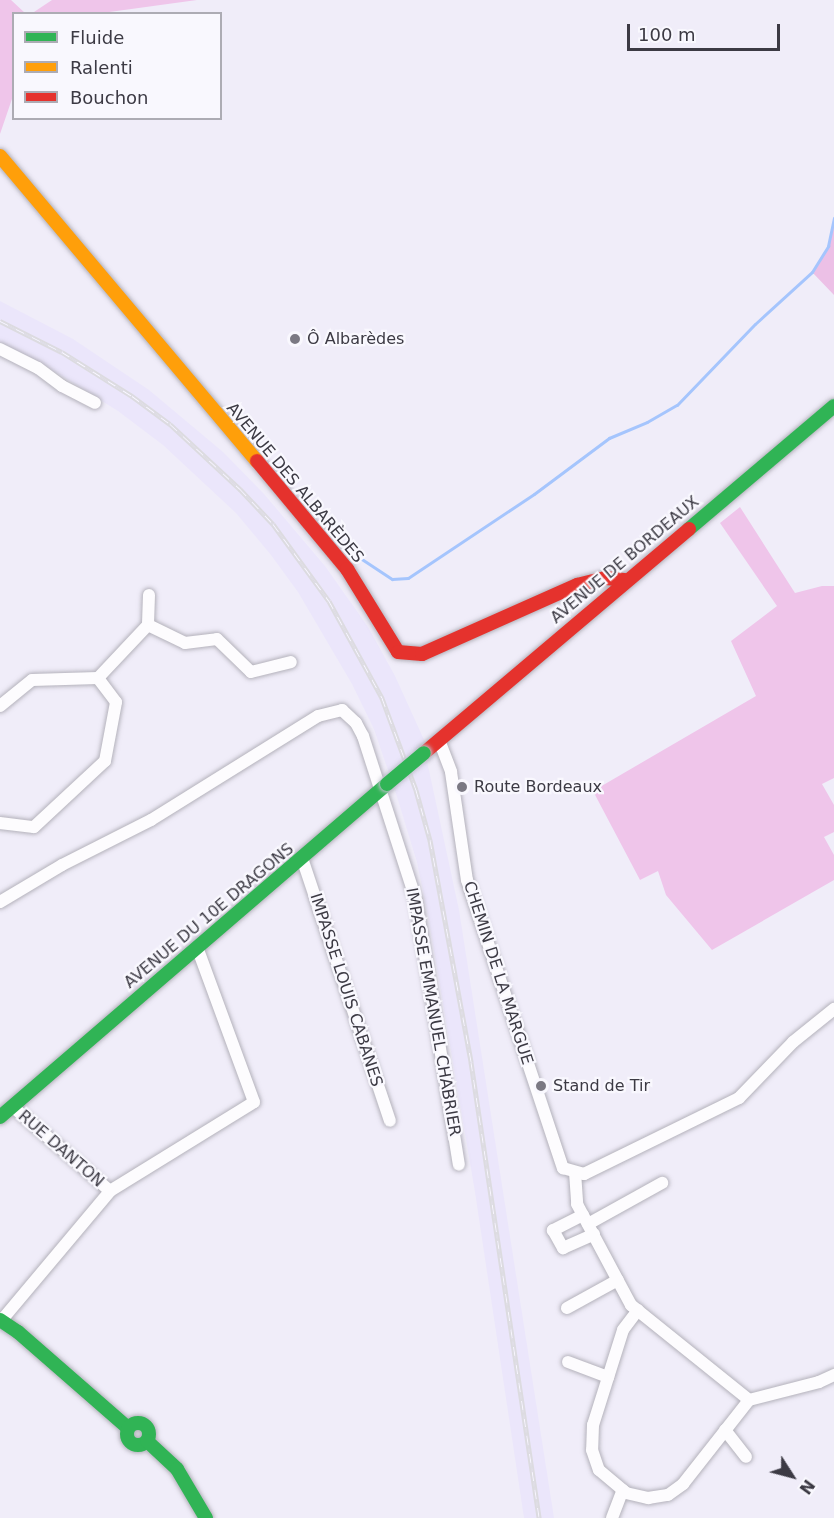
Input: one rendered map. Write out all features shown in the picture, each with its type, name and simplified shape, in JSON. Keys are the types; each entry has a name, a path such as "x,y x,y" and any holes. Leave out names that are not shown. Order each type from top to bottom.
{"street":[{"name":"AVENUE DES ALBARÈDES","path":"0,156 347,568 398,652 422,654 577,585 606,578 626,580"},
{"path":"0,349 38,368 62,386 94,403"},
{"name":"AVENUE DE BORDEAUX","path":"439,740 834,406"},
{"path":"0,706 32,680 98,678 148,625 149,595"},
{"path":"148,625 184,643 218,639 251,672 291,662"},
{"path":"0,823 34,827 105,761 116,702 98,678"},
{"name":"IMPASSE EMMANUEL CHABRIER","path":"0,902 62,865 151,820 318,716 342,710 356,723 363,736 383,788 416,900 459,1166"},
{"name":"AVENUE DU 10E DRAGONS","path":"0,1117 439,740"},
{"name":"CHEMIN DE LA MARGUE","path":"439,740 451,772 462,854 476,908 563,1168 576,1172"},
{"name":"IMPASSE LOUIS CABANES","path":"302,858 390,1121"},
{"path":"197,947 254,1102 110,1191 1,1320 18,1332 128,1428 126,1435 131,1443 140,1445 147,1442 177,1469 206,1518"},
{"path":"749,1400 631,1305 577,1204 576,1172 585,1174 739,1098 793,1042 834,1009"},
{"name":"RUE DANTON","path":"13,1107 110,1191"},
{"path":"588,1224 662,1183"},
{"path":"567,1308 618,1280"},
{"path":"638,1310 623,1330 593,1425 592,1450 599,1470 623,1490 648,1498 668,1495 683,1484 749,1400 819,1382 834,1375"},
{"path":"568,1362 608,1377"},
{"path":"725,1430 746,1457"},
{"path":"612,1518 623,1490"}],"shaded area":[{"path":"0,0 11,0 24,12 12,12 12,99 0,134"},
{"path":"52,0 197,0 109,12 34,12"},
{"path":"834,218 834,295 812,272 828,246"},
{"path":"0,301 73,339 149,390 223,452 264,494 325,566 368,627 395,676 425,742 389,773 374,729 352,684 298,592 271,555 236,513 163,445 118,411 41,363 0,344"},
{"path":"740,507 795,593 822,586 834,586 834,778 822,784 834,805 834,832 824,837 834,855 834,880 712,950 666,895 658,871 640,880 593,791 756,696 731,641 777,606 720,523"},
{"path":"427,761 459,910 554,1518 524,1518 475,1192 428,916 417,862 394,787"}],"waterway":[{"path":"348,550 392,579 408,578 534,494 609,438 647,422 677,405 755,324 812,272 828,246 834,218"}],"railway":[{"path":"0,321 62,352 132,396 170,424 240,489 273,524 329,601 382,698 416,790 430,840 471,1062 539,1518"}],"traffic: fast":[{"path":"689,529 834,406"},
{"path":"387,784 424,753"},
{"path":"0,1117 387,784"},
{"path":"0,1320 18,1332 128,1428"},
{"path":"134,1423 142,1423 149,1430 149,1434 149,1438 142,1445 134,1445 127,1438 127,1430 134,1423"},
{"path":"147,1441 177,1469 206,1518"}],"traffic: slow":[{"path":"0,156 257,461"}],"traffic: jam":[{"path":"257,461 347,569 398,652 422,654 577,585 606,578 626,580"},
{"path":"424,753 689,529"}],"place":[{"name":"Ô Albarèdes","path":"295,339"},
{"name":"Route Bordeaux","path":"462,787"},
{"name":"Stand de Tir","path":"541,1086"}]}
